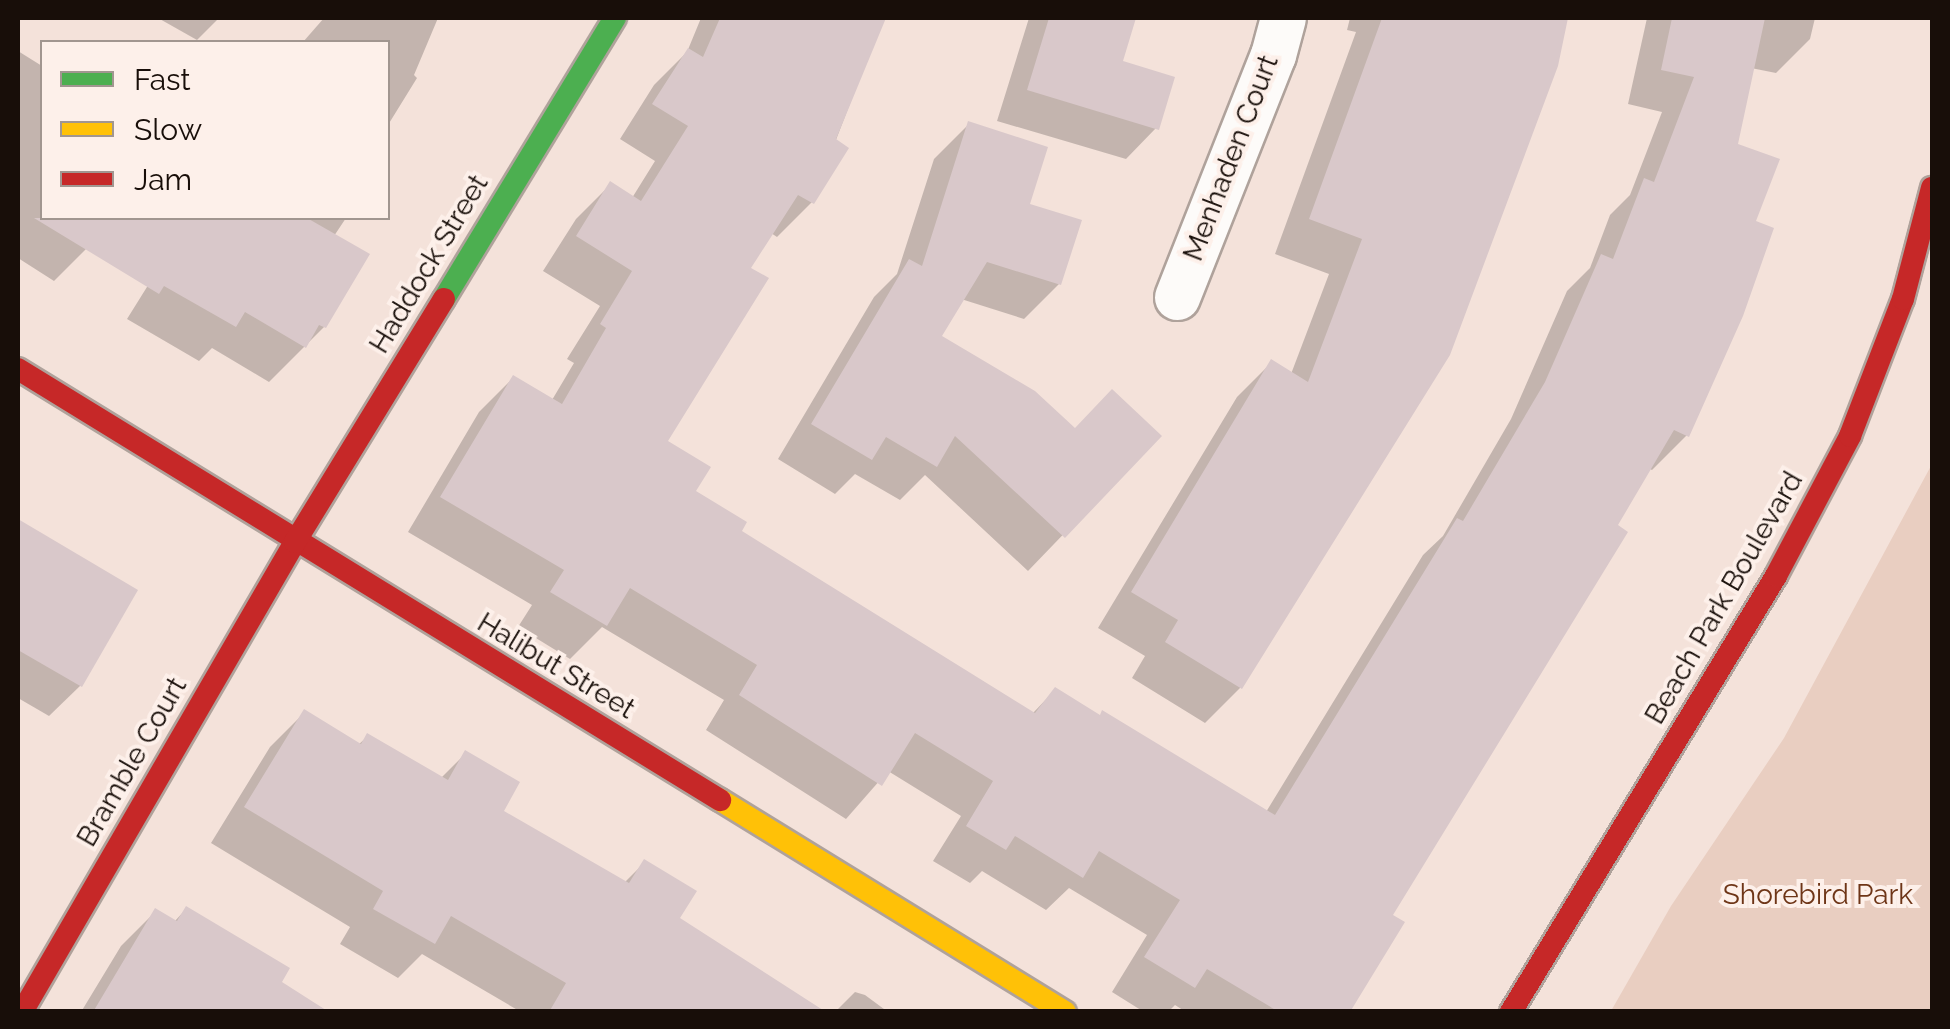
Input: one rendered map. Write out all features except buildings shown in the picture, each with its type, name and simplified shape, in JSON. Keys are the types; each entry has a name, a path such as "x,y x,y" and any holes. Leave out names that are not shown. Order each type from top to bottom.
{"street":[{"name":"Haddock Street","path":"295,542 615,18"},
{"name":"Menhaden Court","path":"1176,297 1273,55 1283,18"},
{"name":"Beach Park Boulevard","path":"1510,1012 1776,576 1850,436 1902,299 1932,188"},
{"name":"Halibut Street","path":"18,369 1065,1012"},
{"name":"Bramble Court","path":"22,1012 295,542"}],"green space":[{"name":"Shorebird Park","path":"1932,464 1932,1011 1611,1011 1671,906 1784,738"}],"traffic: fast":[{"path":"444,299 615,18"}],"traffic: slow":[{"path":"720,800 1065,1012"}],"traffic: jam":[{"path":"1511,1012 1776,576 1850,436 1903,299 1932,188"},
{"path":"22,1012 295,542 444,299"},
{"path":"18,369 720,800"}]}
